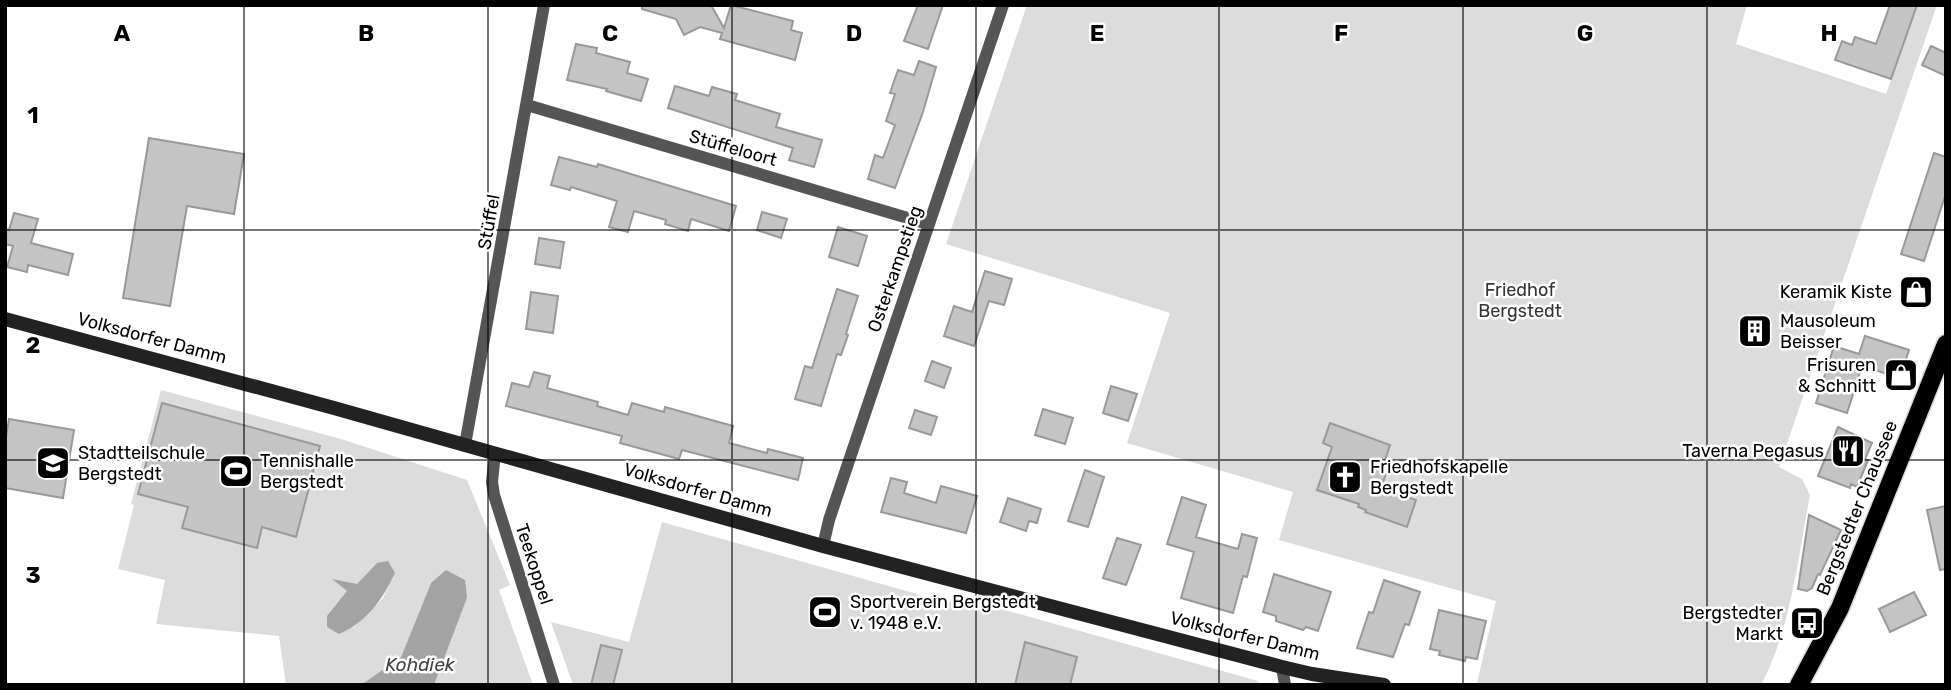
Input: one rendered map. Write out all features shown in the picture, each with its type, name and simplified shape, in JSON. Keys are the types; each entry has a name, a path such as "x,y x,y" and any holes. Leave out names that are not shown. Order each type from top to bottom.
{"main road":[{"name":"Volksdorfer Damm","path":"5,319 465,444 823,546 1282,667 1384,685"},
{"name":"Bergstedter Chaussee","path":"1799,685 1839,608 1946,344"}],"street":[{"name":"Stüffel","path":"465,444 544,5"},
{"name":"Osterkampstieg","path":"823,546 829,520 1003,5"},
{"name":"Stüffeloort","path":"527,105 928,224"},
{"name":"Teekoppel","path":"495,453 492,482 494,495 554,685"},
{"path":"1282,667 1285,685"}],"green space":[{"name":"Friedhof Bergstedt","path":"1027,5 1747,5 1736,44 1886,94 1917,5 1937,5 1779,467 1802,479 1810,495 1787,616 1761,685 1477,683 1496,601 1279,540 1293,492 1127,443 1170,313 946,244"},
{"path":"161,390 341,439 467,480 510,585 499,590 533,685 434,685 467,598 431,583 401,657 361,685 286,685 279,636 156,624 165,580 118,569 134,505 131,504","holes":["377,563 395,573 383,598 353,628 347,591 334,580 357,585"]},
{"name":"Sportverein Bergstedt v. 1948 e.V.","path":"662,522 949,603 955,596 1258,681 1261,685 573,685 551,622 629,642"}],"water":[{"path":"388,561 395,573 373,609 339,634 327,627 327,616 347,591 332,579 357,584 377,563"},
{"name":"Kohdiek","path":"446,570 465,580 467,598 434,685 361,685 401,657 431,583"}],"building":[{"path":"642,5 711,5 724,28 731,5 793,21 791,30 802,33 795,60 720,39 722,33 700,27 684,35 676,19 642,9"},
{"path":"918,5 943,5 928,49 904,41"},
{"path":"1890,5 1917,5 1891,79 1835,60 1842,41 1852,45 1855,37 1876,44"},
{"path":"576,44 597,48 596,53 630,62 627,73 648,79 641,101 606,91 607,89 567,80"},
{"path":"1931,46 1946,53 1946,76 1922,65"},
{"path":"919,61 936,67 923,112 895,188 868,179 875,155 883,158 895,125 886,121 895,94 890,93 898,70 914,75"},
{"path":"675,86 709,96 712,87 737,94 735,100 780,114 776,127 822,140 814,167 789,160 793,148 668,108"},
{"path":"149,138 244,154 234,214 187,206 170,306 123,298"},
{"path":"1934,153 1946,157 1946,193 1924,261 1901,254"},
{"path":"559,157 597,167 598,164 736,206 729,231 691,219 688,231 665,224 666,220 634,211 628,232 609,227 617,201 571,187 570,190 551,185"},
{"path":"762,212 787,219 781,238 757,230"},
{"path":"14,213 38,219 31,243 73,254 68,275 28,265 27,272 7,267 13,246 5,244 5,229 9,230"},
{"path":"838,227 867,236 858,266 829,257"},
{"path":"539,238 564,242 560,268 535,264"},
{"path":"985,271 1012,279 1004,305 989,301 974,346 944,336 954,306 972,312"},
{"path":"1909,278 1929,284 1922,306 1902,300"},
{"path":"837,289 858,296 846,334 848,335 841,355 837,354 821,406 795,399 805,366 812,368"},
{"path":"531,292 558,296 553,333 526,329"},
{"path":"1865,336 1909,350 1900,378 1862,366 1847,413 1816,403 1834,346 1859,354"},
{"path":"932,361 951,368 944,388 925,381"},
{"path":"534,372 550,376 547,388 598,402 597,406 628,415 632,403 664,412 665,407 733,426 729,443 767,453 768,449 803,458 798,480 682,450 679,459 620,443 622,436 506,406 512,383 529,387"},
{"path":"1111,386 1137,394 1128,421 1103,413"},
{"path":"162,403 320,446 296,537 262,527 257,548 182,528 188,507 138,494"},
{"path":"1043,409 1073,418 1065,444 1035,435"},
{"path":"915,410 937,417 931,435 909,428"},
{"path":"9,419 74,430 63,498 5,488 5,443"},
{"name":"Friedhofskapelle Bergstedt","path":"1330,423 1390,445 1385,460 1390,462 1381,488 1416,500 1407,527 1365,512 1366,510 1358,507 1359,504 1317,490 1332,447 1323,443"},
{"name":"Taverna Pegasus","path":"1838,427 1872,443 1857,487 1851,484 1850,488 1818,476"},
{"path":"1085,470 1104,477 1088,527 1068,521"},
{"path":"891,478 907,482 904,493 936,503 941,486 977,496 966,533 881,512"},
{"path":"1182,497 1206,505 1196,537 1238,549 1242,534 1257,538 1247,577 1243,576 1233,613 1181,598 1194,552 1167,544"},
{"path":"1008,498 1041,509 1037,523 1029,521 1026,531 1000,522"},
{"path":"1946,506 1946,569 1940,570 1927,510"},
{"path":"1809,515 1841,530 1820,575 1818,574 1812,588 1807,591 1798,589"},
{"path":"1117,538 1141,545 1126,585 1103,578"},
{"path":"1274,574 1331,592 1318,631 1306,627 1303,630 1276,621 1276,616 1263,612"},
{"path":"1384,580 1420,592 1409,625 1405,624 1393,657 1357,648 1369,612 1373,613"},
{"path":"1914,592 1926,615 1890,632 1879,609"},
{"path":"1439,610 1486,621 1477,659 1466,657 1465,661 1439,655 1440,651 1430,649"},
{"path":"1025,642 1077,657 1070,685 1015,685"},
{"path":"601,645 622,650 613,685 591,685"}],"place":[{"name":"Keramik Kiste","path":"1916,292"},
{"name":"Mausoleum Beisser","path":"1755,331"},
{"name":"Frisuren & Schnitt","path":"1901,375"},
{"name":"Taverna Pegasus","path":"1848,451"},
{"name":"Stadtteilschule Bergstedt","path":"53,463"},
{"name":"Tennishalle Bergstedt","path":"236,471"},
{"name":"Friedhofskapelle Bergstedt","path":"1345,477"},
{"name":"Sportverein Bergstedt v. 1948 e.V.","path":"825,612"},
{"name":"Bergstedter Markt","path":"1807,623"}]}
